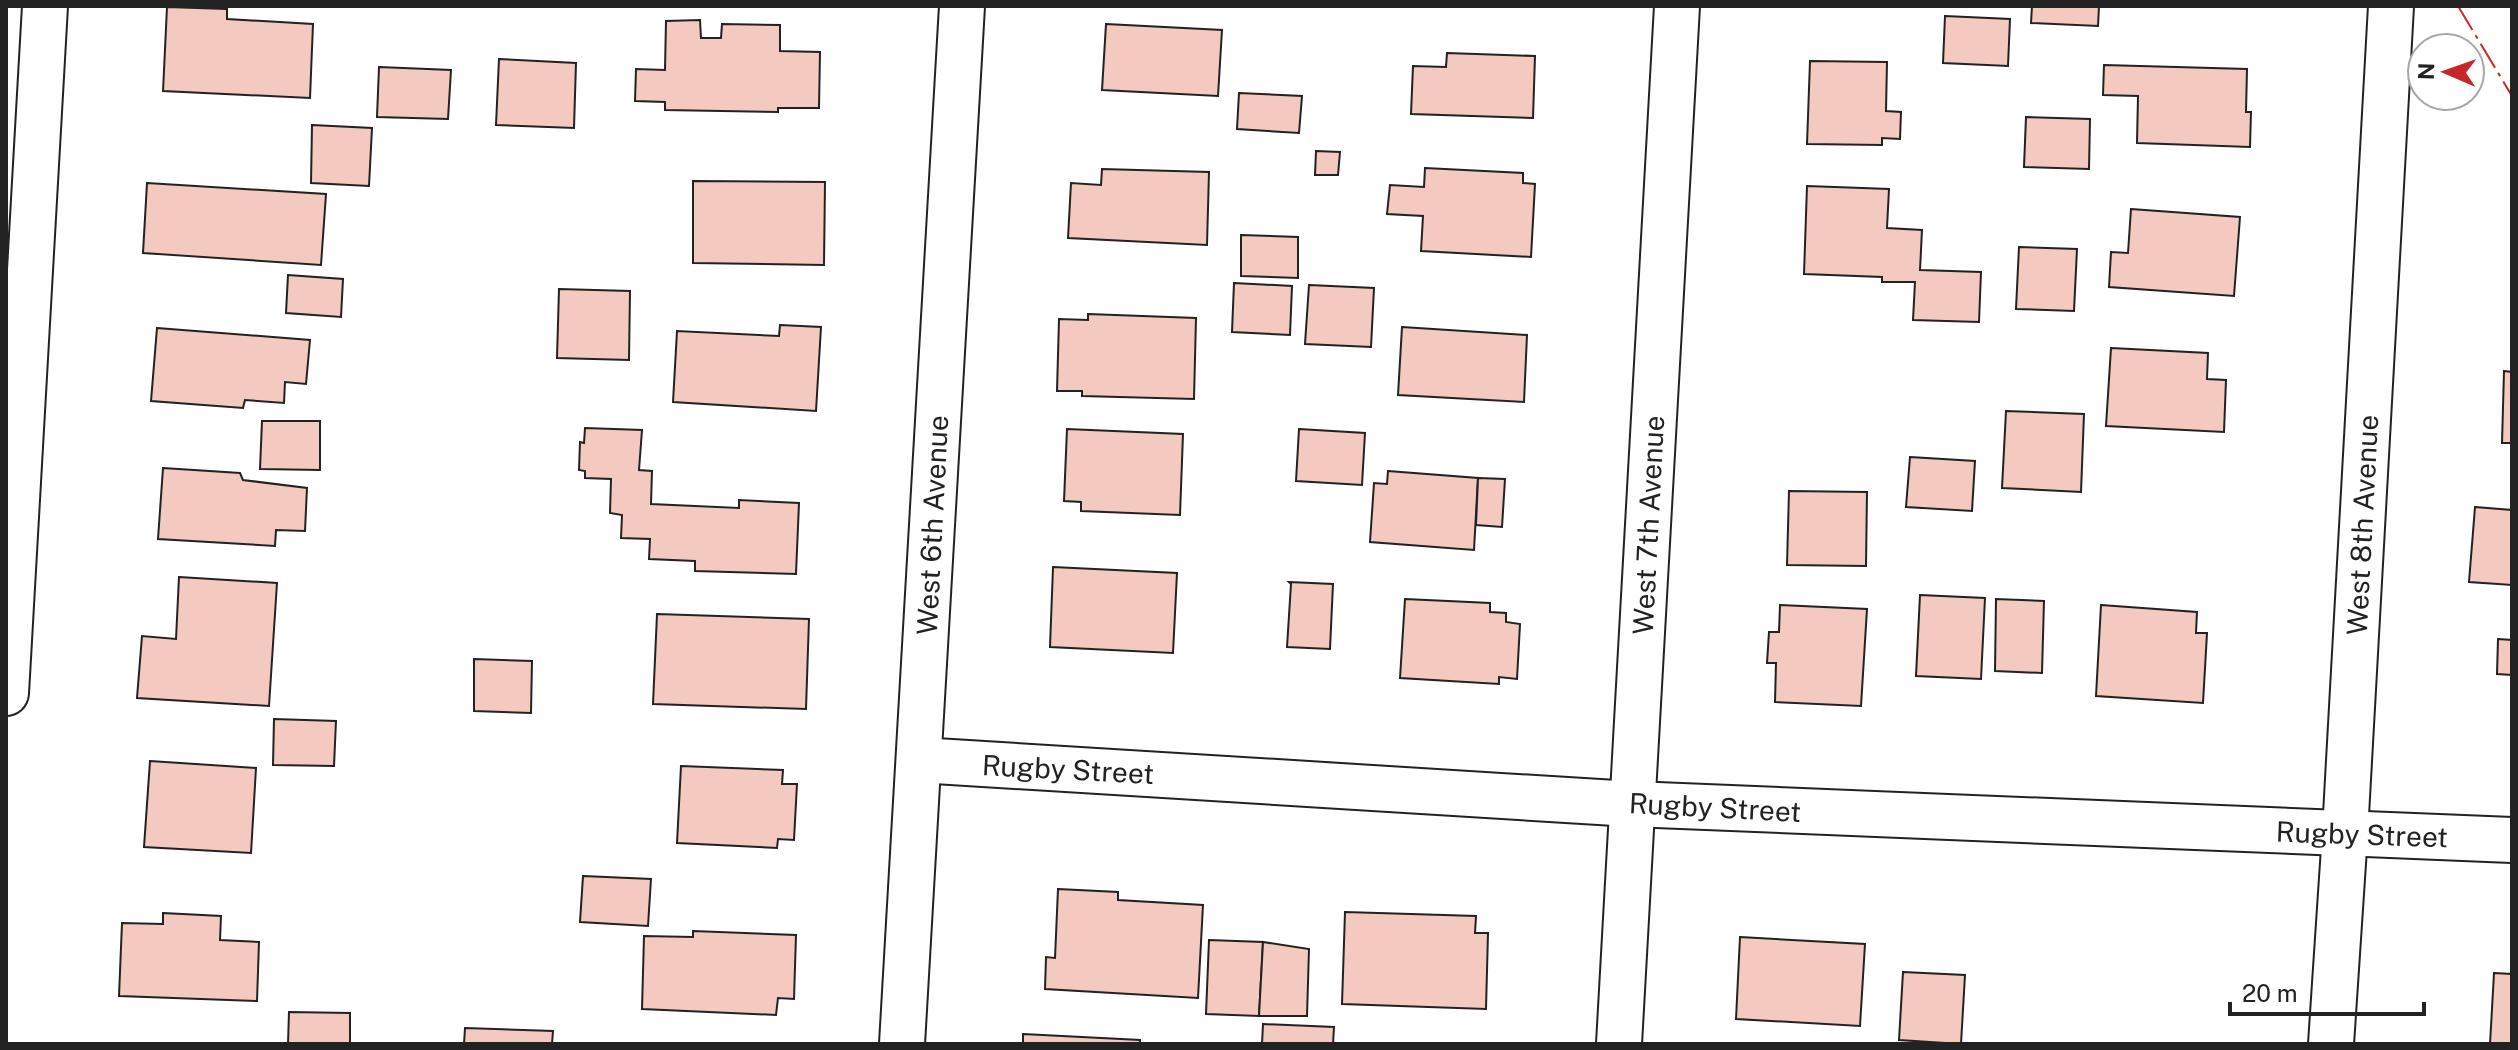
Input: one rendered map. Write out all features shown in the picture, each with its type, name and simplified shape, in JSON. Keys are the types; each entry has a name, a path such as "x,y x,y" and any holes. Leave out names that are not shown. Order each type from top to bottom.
{"street":[{"path":"6,693 45,6"},
{"name":"West 6th Avenue","path":"902,1044 962,6"},
{"name":"West 7th Avenue","path":"1619,1044 1677,6"},
{"name":"West 8th Avenue","path":"2331,1044 2391,6"},
{"name":"Rugby Street","path":"919,760 1632,804 2512,840"}],"building":[{"path":"2032,6 2099,6 2098,26 2031,23"},
{"path":"167,7 227,9 227,19 313,24 310,98 163,91"},
{"path":"1945,16 2010,19 2008,66 1943,63"},
{"path":"700,20 701,38 721,38 722,24 780,25 780,51 820,52 819,108 778,108 778,112 665,110 665,102 635,101 636,69 665,70 666,21"},
{"path":"1106,24 1222,30 1218,96 1102,90"},
{"path":"1447,53 1535,56 1533,118 1411,114 1413,66 1446,67"},
{"path":"499,59 576,63 574,128 496,125"},
{"path":"1810,61 1887,62 1886,111 1901,112 1900,139 1882,138 1882,145 1807,144"},
{"path":"2104,65 2247,69 2246,112 2251,112 2250,147 2137,143 2138,96 2103,95"},
{"path":"379,67 451,70 448,119 377,117"},
{"path":"1239,93 1302,96 1299,133 1237,129"},
{"path":"2026,117 2090,119 2089,169 2024,167"},
{"path":"312,125 372,128 369,186 311,183"},
{"path":"1316,151 1340,152 1338,175 1315,175"},
{"path":"1425,168 1523,173 1523,183 1535,184 1531,257 1421,251 1423,216 1387,214 1390,185 1424,187"},
{"path":"1102,169 1209,172 1207,245 1068,238 1071,183 1101,185"},
{"path":"693,181 825,182 824,265 693,263"},
{"path":"147,183 326,194 321,265 143,253"},
{"path":"1807,186 1889,189 1887,228 1922,230 1920,270 1981,272 1979,322 1913,320 1915,282 1882,282 1882,277 1804,274"},
{"path":"2131,209 2240,217 2234,296 2109,287 2111,252 2128,253"},
{"path":"1241,235 1298,237 1298,278 1241,276"},
{"path":"2019,247 2077,249 2074,311 2016,309"},
{"path":"288,275 343,279 341,317 286,313"},
{"path":"1234,283 1292,286 1290,335 1232,332"},
{"path":"1309,285 1374,288 1371,347 1305,344"},
{"path":"559,289 630,291 629,360 557,358"},
{"path":"1088,314 1196,318 1194,399 1082,396 1082,391 1057,391 1059,319 1088,320"},
{"path":"780,325 821,327 816,411 673,402 677,331 779,336"},
{"path":"1402,327 1527,335 1524,402 1398,395"},
{"path":"157,328 310,340 306,384 285,382 284,403 245,400 243,408 151,401"},
{"path":"2111,348 2208,353 2207,379 2226,380 2224,432 2106,426"},
{"path":"2504,371 2512,372 2512,443 2502,443"},
{"path":"2006,411 2084,414 2081,492 2002,488"},
{"path":"262,421 320,421 320,470 260,469"},
{"path":"585,428 642,430 639,470 652,471 651,504 739,508 739,500 799,503 796,574 695,571 695,561 649,559 650,539 621,538 622,515 610,513 611,479 585,478 585,471 579,470 580,442 584,443"},
{"path":"1067,429 1183,434 1180,515 1081,511 1081,502 1064,501"},
{"path":"1299,429 1365,433 1362,485 1296,481"},
{"path":"1910,457 1975,461 1972,511 1906,507"},
{"path":"163,468 240,473 243,480 307,488 305,531 276,530 275,546 158,539"},
{"path":"1388,471 1478,478 1474,550 1370,542 1374,483 1387,484"},
{"path":"1478,478 1505,479 1502,527 1476,525"},
{"path":"1789,491 1867,492 1866,566 1787,565"},
{"path":"2475,507 2512,510 2512,585 2469,582"},
{"path":"1053,567 1177,573 1173,653 1050,647"},
{"path":"179,577 277,583 269,706 137,698 142,636 176,639"},
{"path":"1289,582 1333,584 1330,649 1287,647"},
{"path":"1920,595 1985,598 1981,679 1916,676"},
{"path":"1405,599 1490,603 1490,612 1506,613 1506,622 1520,624 1517,679 1499,677 1499,684 1400,678"},
{"path":"1996,599 2044,601 2042,673 1995,671"},
{"path":"1780,605 1867,609 1861,706 1775,702 1776,663 1767,663 1769,632 1779,632"},
{"path":"2101,605 2197,612 2196,633 2207,633 2203,703 2096,696"},
{"path":"657,614 809,619 806,709 653,704"},
{"path":"2498,639 2512,640 2512,675 2497,674"},
{"path":"474,659 532,661 531,713 474,711"},
{"path":"274,719 336,721 334,766 273,765"},
{"path":"150,761 256,768 251,853 144,847"},
{"path":"681,766 783,770 782,784 797,784 794,840 778,839 777,848 677,843"},
{"path":"583,876 651,879 648,926 580,922"},
{"path":"1058,889 1118,892 1118,900 1203,905 1198,998 1045,989 1046,957 1055,958"},
{"path":"1345,912 1476,916 1475,933 1488,933 1486,1009 1342,1004"},
{"path":"163,913 221,916 220,940 259,942 257,1001 119,996 122,923 163,924"},
{"path":"693,931 796,935 794,999 778,998 776,1015 642,1009 644,936 693,937"},
{"path":"1740,937 1865,944 1860,1026 1736,1019"},
{"path":"1209,940 1263,942 1259,1016 1206,1014"},
{"path":"1263,942 1309,949 1307,1016 1259,1016"},
{"path":"1903,972 1965,975 1961,1044 1899,1040"},
{"path":"2494,973 2512,974 2512,1044 2490,1044"},
{"path":"289,1012 350,1013 350,1044 288,1044"},
{"path":"1263,1024 1334,1027 1333,1044 1262,1044"},
{"path":"465,1028 553,1031 552,1044 464,1044"},
{"path":"1023,1034 1140,1040 1140,1044 1023,1044"}],"power":[{"path":"2458,6 2512,96"}]}
